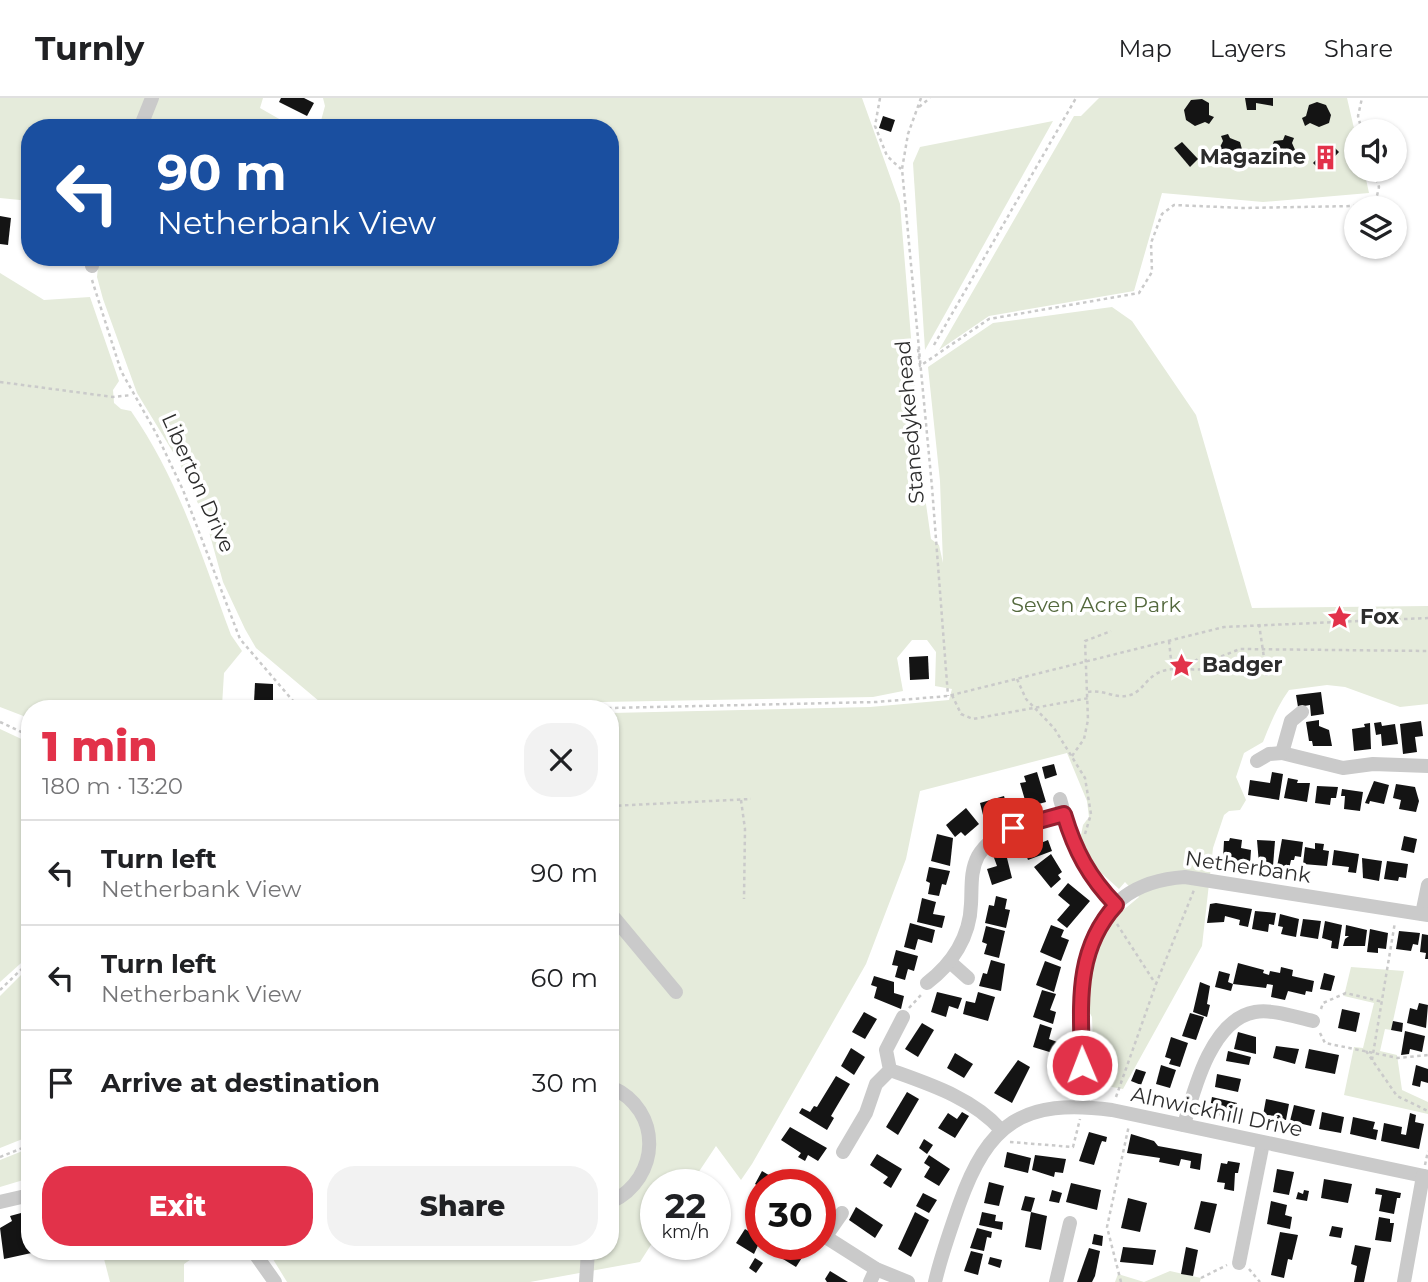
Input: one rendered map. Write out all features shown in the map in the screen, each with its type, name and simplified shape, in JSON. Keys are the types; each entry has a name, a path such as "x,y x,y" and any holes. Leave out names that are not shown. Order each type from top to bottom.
{"street":[{"path":"144,119 152,98"},
{"path":"1282,753 1291,721 1302,712"},
{"path":"1257,761 1269,754 1282,753 1343,768 1373,764 1428,766"},
{"path":"1060,799 1073,846 1084,868 1113,909"},
{"path":"927,983 950,962 961,944 969,918 972,875 983,849 1013,828 1064,814"},
{"name":"Netherbank","path":"1083,1106 1082,974 1090,944 1113,909 1153,882 1169,878 1199,879 1425,915 1428,885"},
{"path":"619,924 676,992"},
{"path":"950,962 968,978"},
{"path":"1184,1125 1197,1079 1226,1027 1234,1020 1244,1015 1266,1011 1313,1021"},
{"path":"890,1070 886,1049 903,1017"},
{"path":"890,1070 938,1087 987,1116 1001,1130"},
{"path":"843,1152 866,1113 876,1084 890,1070"},
{"path":"619,1092 637,1110 651,1146 647,1164 637,1182 619,1196"},
{"name":"Alnwickhill Drive","path":"934,1282 967,1183 990,1141 1001,1130 1036,1112 1083,1106 1112,1110 1426,1177"},
{"path":"1239,1263 1263,1143"},
{"path":"1404,1282 1426,1177"},
{"path":"0,1202 21,1197"},
{"path":"836,1220 842,1213"},
{"path":"1056,1282 1070,1223"},
{"path":"836,1245 873,1276 908,1282"},
{"path":"259,1260 275,1282"},
{"path":"586,1282 587,1260"}],"path":[{"path":"880,98 875,126 887,156 902,169"},
{"name":"Stanedykehead","path":"921,98 905,145 902,169 950,696"},
{"path":"918,107 930,98"},
{"path":"934,345 1076,98"},
{"path":"1359,119 1362,98"},
{"path":"920,366 989,319 1139,293 1152,272 1151,243 1162,214 1174,205 1242,208 1355,206 1376,200 1377,182"},
{"name":"Liberton Drive","path":"92,266 95,296 132,395 156,433 183,490 240,639 292,700"},
{"path":"0,382 113,397 132,395"},
{"path":"619,708 876,702 950,696 1224,627 1428,618"},
{"path":"1259,624 1267,677"},
{"path":"1072,756 1087,730 1089,698 1085,640 1111,631"},
{"path":"1169,641 1172,669"},
{"path":"1088,692 1098,690 1128,696 1141,690 1157,673 1172,669 1205,669 1214,660 1234,650 1428,651"},
{"path":"1183,669 1201,657 1214,660"},
{"path":"1017,679 1033,708 1054,728 1085,778 1091,814 1082,842 1073,846"},
{"path":"950,696 961,714 973,719 1089,698"},
{"path":"0,722 21,732"},
{"path":"619,806 751,799"},
{"path":"741,800 745,829 744,899"},
{"path":"1112,1110 1156,984 1199,879"},
{"path":"1113,909 1156,984"},
{"path":"1373,1060 1397,911"},
{"path":"0,990 21,970"},
{"path":"903,1017 925,991 927,983"},
{"path":"1383,1002 1346,993 1324,1003 1313,1021 1325,1043 1398,1058 1428,1055"},
{"path":"1366,1051 1397,1096 1428,1111"},
{"path":"990,1141 1073,1147 1083,1106"},
{"path":"1121,1282 1107,1227 1132,1114"},
{"path":"0,1157 21,1149"},
{"path":"1201,1278 1221,1267 1239,1263"}],"green space":[{"path":"0,98 146,98 138,119 21,119 21,200 0,198"},
{"path":"157,98 263,98 260,108 279,119 149,119"},
{"name":"Seven Acre Park","path":"323,98 862,98 900,204 923,483 931,539 939,545 943,563 940,481 928,367 993,323 1112,307 1132,321 1196,415 1252,608 1428,606 1428,704 1400,707 1345,687 1327,685 1289,690 1277,709 1263,742 1244,753 1236,777 1246,800 1240,810 1229,811 1224,815 1213,848 1202,946 1123,1089 1101,1085 1098,1079 1089,1076 1088,1054 1093,1045 1092,1017 1086,1006 1088,975 1109,922 1139,897 1125,882 1119,889 1098,870 1080,840 1083,825 1089,817 1087,801 1067,753 920,791 906,859 866,964 741,1180 716,1146 701,1169 640,1169 640,1262 530,1282 287,1282 274,1260 619,1260 619,713 870,707 949,700 952,689 935,686 936,652 927,640 912,640 897,658 903,691 873,697 619,702 318,700 256,648 223,582 206,521 179,462 137,393 103,299 97,277 98,266 619,266 619,119 321,119 325,106"},
{"path":"1099,98 1347,98 1352,119 1344,119 1344,182 1367,182 1369,193 1263,202 1162,193 1134,291 989,316 939,350 1074,116 1081,116"},
{"path":"1053,121 925,350 913,163 920,147"},
{"path":"0,273 44,300 90,297 119,381 113,390 114,403 121,409 131,411 163,464 188,520 231,635 242,651 224,673 222,700 21,700 21,715 0,707"},
{"path":"0,729 21,739 21,963 0,982"},
{"path":"1351,967 1404,971 1391,1030 1385,1029 1380,1051 1397,1055 1402,1090 1428,1102 1428,1114 1344,1095 1354,1047 1363,1048 1374,1003 1344,996"},
{"path":"21,975 21,1140 0,1148 0,996"},
{"path":"21,1152 21,1181 0,1187 0,1160"},
{"path":"104,1260 190,1260 184,1264 184,1282 110,1282"},
{"path":"1170,1271 1201,1278 1200,1282 1144,1282"},
{"path":"1118,1274 1144,1282 1115,1282"}],"building":[{"path":"281,98 304,98 314,103 307,116 279,102"},
{"path":"1245,98 1273,98 1273,106 1256,103 1256,110 1247,110"},
{"path":"1202,99 1209,103 1209,115 1214,117 1209,124 1205,122 1195,126 1186,120 1184,110 1191,100"},
{"path":"1317,102 1326,105 1331,115 1329,123 1319,127 1310,123 1305,126 1302,118 1306,116 1309,105"},
{"path":"883,116 895,120 891,132 879,128"},
{"path":"1228,134 1230,138 1240,142 1243,153 1240,161 1230,165 1220,161 1218,151 1223,141 1221,136"},
{"path":"1285,135 1294,138 1292,143 1296,152 1291,163 1282,166 1273,162 1269,154 1274,141 1283,140"},
{"name":"Magazine","path":"1182,142 1198,159 1190,167 1174,148"},
{"name":"Magazine","path":"1331,144 1339,152 1321,171 1313,163"},
{"path":"0,216 11,218 8,245 0,244"},
{"path":"928,656 929,679 910,680 909,657"},
{"path":"255,683 273,684 273,700 254,700"},
{"path":"1321,692 1324,714 1311,716 1310,705 1298,707 1296,695"},
{"path":"1319,720 1319,726 1329,730 1332,746 1313,746 1312,741 1309,741 1306,722"},
{"path":"1421,721 1423,736 1415,737 1417,752 1403,754 1400,724"},
{"path":"1381,722 1382,726 1395,724 1398,744 1382,746 1381,734 1376,735 1374,723"},
{"path":"1370,723 1371,749 1354,751 1352,729 1365,727 1364,724"},
{"path":"1054,764 1057,775 1045,779 1042,767"},
{"path":"1037,772 1046,802 1027,807 1020,783 1026,782 1024,776"},
{"path":"1272,772 1283,774 1279,800 1248,795 1250,780 1270,783"},
{"path":"1288,778 1298,780 1297,783 1310,783 1307,802 1284,798"},
{"path":"1374,781 1389,785 1384,804 1370,801 1369,804 1365,803"},
{"path":"1396,784 1415,787 1419,801 1416,812 1399,809 1401,800 1393,798"},
{"path":"1317,786 1338,787 1336,798 1331,798 1330,805 1315,803"},
{"path":"1342,789 1363,792 1360,811 1344,809 1345,796 1341,796"},
{"path":"1004,796 1009,813 985,823 980,803"},
{"path":"966,808 979,824 965,836 961,832 955,837 946,825"},
{"path":"937,834 953,838 950,866 931,861"},
{"path":"1032,834 1036,845 1048,840 1052,851 1028,860 1020,838"},
{"path":"1404,836 1417,839 1414,853 1401,850"},
{"path":"1230,838 1242,840 1241,848 1251,850 1250,864 1223,858 1224,841 1229,841"},
{"path":"1282,839 1303,842 1301,857 1295,856 1294,860 1291,860 1289,869 1277,867"},
{"path":"1257,840 1275,841 1273,866 1259,864"},
{"path":"1315,843 1324,844 1323,850 1329,851 1327,866 1303,864 1305,847 1315,849"},
{"path":"1005,850 1012,878 992,885 987,869 997,866 993,855"},
{"path":"1334,850 1359,854 1356,873 1348,872 1349,867 1332,865"},
{"path":"1051,854 1062,872 1058,875 1061,879 1051,888 1034,867"},
{"path":"1362,858 1382,861 1379,881 1363,878"},
{"path":"1387,861 1408,864 1406,878 1399,877 1398,881 1384,879"},
{"path":"929,867 950,871 939,896 928,894 930,883 926,881"},
{"path":"1068,883 1090,901 1067,928 1057,920 1070,905 1058,895"},
{"path":"996,896 1007,899 1005,909 1010,910 1006,928 985,923 989,905 994,906"},
{"path":"922,898 936,902 933,914 945,916 942,928 917,922"},
{"path":"1210,904 1252,909 1248,927 1239,925 1240,920 1225,916 1224,922 1207,923"},
{"path":"1255,911 1276,913 1274,925 1269,924 1268,932 1252,929"},
{"path":"1280,914 1299,919 1296,937 1281,934 1283,927 1278,926"},
{"path":"1303,919 1321,921 1318,939 1300,936"},
{"path":"1325,921 1342,925 1338,949 1331,948 1332,941 1322,938"},
{"path":"910,923 935,930 932,943 918,939 915,950 904,947"},
{"path":"1051,925 1064,930 1061,937 1069,940 1061,961 1040,952"},
{"path":"1346,925 1367,930 1365,946 1343,946 1349,936 1345,936"},
{"path":"986,926 1005,931 999,958 984,954 987,944 982,942"},
{"path":"1370,929 1388,933 1386,949 1378,948 1378,953 1367,952"},
{"path":"1399,931 1420,933 1418,945 1413,944 1411,951 1396,949"},
{"path":"1422,934 1428,935 1428,959 1425,959 1426,953 1420,952"},
{"path":"896,950 918,956 914,971 908,969 905,980 895,977 898,966 892,965"},
{"path":"991,960 1005,964 1001,991 979,986 983,973 987,974"},
{"path":"1045,961 1061,967 1054,992 1036,985"},
{"path":"1238,963 1264,970 1263,973 1269,975 1270,971 1280,973 1281,967 1293,970 1292,976 1314,981 1312,992 1306,991 1305,995 1288,991 1285,1000 1271,997 1273,985 1267,984 1266,988 1233,984"},
{"path":"1219,971 1230,974 1228,982 1233,984 1231,991 1215,987"},
{"path":"1324,973 1335,976 1331,991 1320,989"},
{"path":"874,976 894,982 894,993 904,996 901,1009 874,998 877,987 871,985"},
{"path":"1200,982 1210,986 1207,1017 1193,1012"},
{"path":"1042,990 1056,994 1050,1010 1056,1012 1053,1024 1033,1017"},
{"path":"937,992 962,998 958,1009 949,1006 946,1017 931,1012"},
{"path":"978,992 995,997 988,1021 963,1014 966,1001 975,1003"},
{"path":"1419,1003 1428,1005 1426,1028 1407,1023 1410,1008 1417,1010"},
{"path":"1342,1009 1360,1013 1356,1032 1338,1028"},
{"path":"864,1012 877,1019 865,1039 852,1032"},
{"path":"1190,1013 1204,1017 1196,1040 1182,1036"},
{"path":"1393,1021 1403,1023 1402,1032 1391,1030"},
{"path":"922,1023 934,1030 918,1057 905,1049"},
{"path":"1040,1024 1052,1028 1049,1039 1060,1043 1056,1054 1033,1047"},
{"path":"1405,1031 1425,1036 1422,1052 1410,1049 1409,1054 1401,1055"},
{"path":"1238,1032 1256,1037 1256,1054 1234,1049"},
{"path":"1171,1037 1188,1043 1180,1067 1169,1064 1171,1059 1165,1057"},
{"path":"1276,1046 1299,1049 1295,1064 1273,1058"},
{"path":"851,1048 865,1057 854,1075 841,1066"},
{"path":"1309,1049 1339,1055 1335,1074 1305,1068"},
{"path":"1228,1051 1251,1057 1249,1065 1226,1061"},
{"path":"955,1053 973,1064 964,1078 947,1068"},
{"path":"1018,1060 1030,1067 1012,1103 994,1093"},
{"path":"1161,1065 1176,1070 1170,1088 1156,1084"},
{"path":"1416,1065 1428,1069 1428,1083 1421,1081 1420,1087 1412,1085"},
{"path":"1136,1069 1146,1072 1141,1085 1131,1081"},
{"path":"1217,1074 1241,1079 1238,1092 1215,1087"},
{"path":"836,1076 850,1084 831,1116 834,1118 827,1130 799,1113 802,1108 810,1112 814,1106 817,1107"},
{"path":"907,1092 919,1099 898,1135 886,1127"},
{"path":"1212,1097 1237,1103 1233,1119 1209,1113"},
{"path":"1266,1099 1289,1104 1286,1120 1278,1119 1278,1116 1263,1115"},
{"path":"1294,1105 1315,1110 1311,1126 1290,1121"},
{"path":"962,1112 969,1116 955,1138 938,1128 948,1113 957,1119"},
{"path":"1322,1112 1344,1117 1341,1133 1319,1129"},
{"path":"1410,1113 1416,1115 1415,1122 1424,1124 1419,1149 1381,1141 1384,1123 1402,1127 1401,1134 1406,1135"},
{"path":"1353,1117 1375,1122 1373,1129 1378,1130 1376,1140 1350,1134"},
{"path":"790,1127 827,1148 818,1161 808,1155 805,1161 798,1157 801,1153 781,1140"},
{"path":"1089,1132 1107,1137 1106,1142 1102,1141 1094,1165 1079,1161"},
{"path":"1131,1134 1154,1141 1158,1146 1202,1154 1200,1170 1190,1168 1191,1161 1181,1159 1179,1166 1159,1162 1160,1158 1127,1153"},
{"path":"924,1139 933,1145 927,1154 919,1148"},
{"path":"1007,1152 1031,1158 1028,1173 1004,1167"},
{"path":"877,1154 902,1169 891,1188 883,1183 888,1177 870,1165"},
{"path":"929,1155 950,1169 939,1186 924,1177 930,1167 924,1163"},
{"path":"1035,1155 1066,1159 1063,1173 1055,1172 1054,1177 1032,1170"},
{"path":"1228,1161 1240,1163 1238,1173 1235,1173 1234,1191 1224,1189 1225,1183 1217,1182 1221,1163 1227,1164"},
{"path":"1277,1169 1294,1172 1289,1195 1273,1192"},
{"path":"1324,1179 1352,1184 1348,1203 1321,1198"},
{"path":"989,1182 1004,1186 999,1206 984,1203"},
{"path":"1071,1183 1101,1190 1097,1210 1066,1202"},
{"path":"1376,1188 1401,1193 1400,1198 1397,1198 1394,1214 1379,1211 1382,1195 1375,1194"},
{"path":"1052,1190 1062,1193 1059,1203 1049,1201"},
{"path":"1304,1190 1309,1191 1307,1201 1296,1199 1298,1192 1303,1194"},
{"path":"923,1193 937,1200 929,1213 916,1206"},
{"path":"1025,1196 1035,1198 1031,1212 1021,1210"},
{"path":"1128,1198 1147,1203 1140,1232 1121,1228"},
{"path":"1201,1201 1217,1204 1210,1233 1194,1229"},
{"path":"1271,1201 1287,1205 1285,1215 1292,1217 1290,1229 1267,1224"},
{"path":"856,1207 883,1225 875,1238 849,1220"},
{"path":"915,1212 929,1220 911,1257 898,1249"},
{"path":"982,1212 996,1215 995,1221 1003,1222 1002,1230 979,1225"},
{"path":"1031,1212 1047,1216 1041,1250 1025,1247"},
{"path":"21,1213 21,1255 4,1259 0,1228 12,1221 10,1216"},
{"path":"1379,1217 1390,1219 1390,1223 1394,1223 1391,1242 1375,1240"},
{"path":"1332,1226 1343,1228 1341,1238 1329,1236"},
{"path":"977,1228 992,1232 991,1238 987,1237 984,1251 970,1248"},
{"path":"745,1229 745,1248 736,1243"},
{"path":"1280,1232 1298,1235 1284,1278 1271,1275"},
{"path":"1094,1234 1103,1236 1102,1246 1092,1244"},
{"path":"1355,1245 1371,1248 1364,1282 1354,1282 1357,1266 1351,1264"},
{"path":"1123,1247 1156,1250 1153,1265 1120,1262"},
{"path":"1186,1247 1198,1250 1193,1276 1181,1274"},
{"path":"1089,1248 1100,1251 1095,1276 1092,1282 1077,1282"},
{"path":"971,1251 983,1254 978,1275 964,1271"},
{"path":"990,1257 1002,1260 1000,1268 988,1264"},
{"path":"754,1260 763,1263 756,1273 749,1268"},
{"path":"785,1260 800,1260 796,1267"},
{"path":"830,1271 848,1282 827,1282 825,1279"}],"place":[{"name":"Magazine","path":"1326,157"},
{"name":"Fox","path":"1340,617"},
{"name":"Badger","path":"1182,665"}],"route":[{"path":"1013,828 1064,814 1073,846 1084,868 1116,905 1100,924 1084,960 1081,988 1082,1065"}]}
